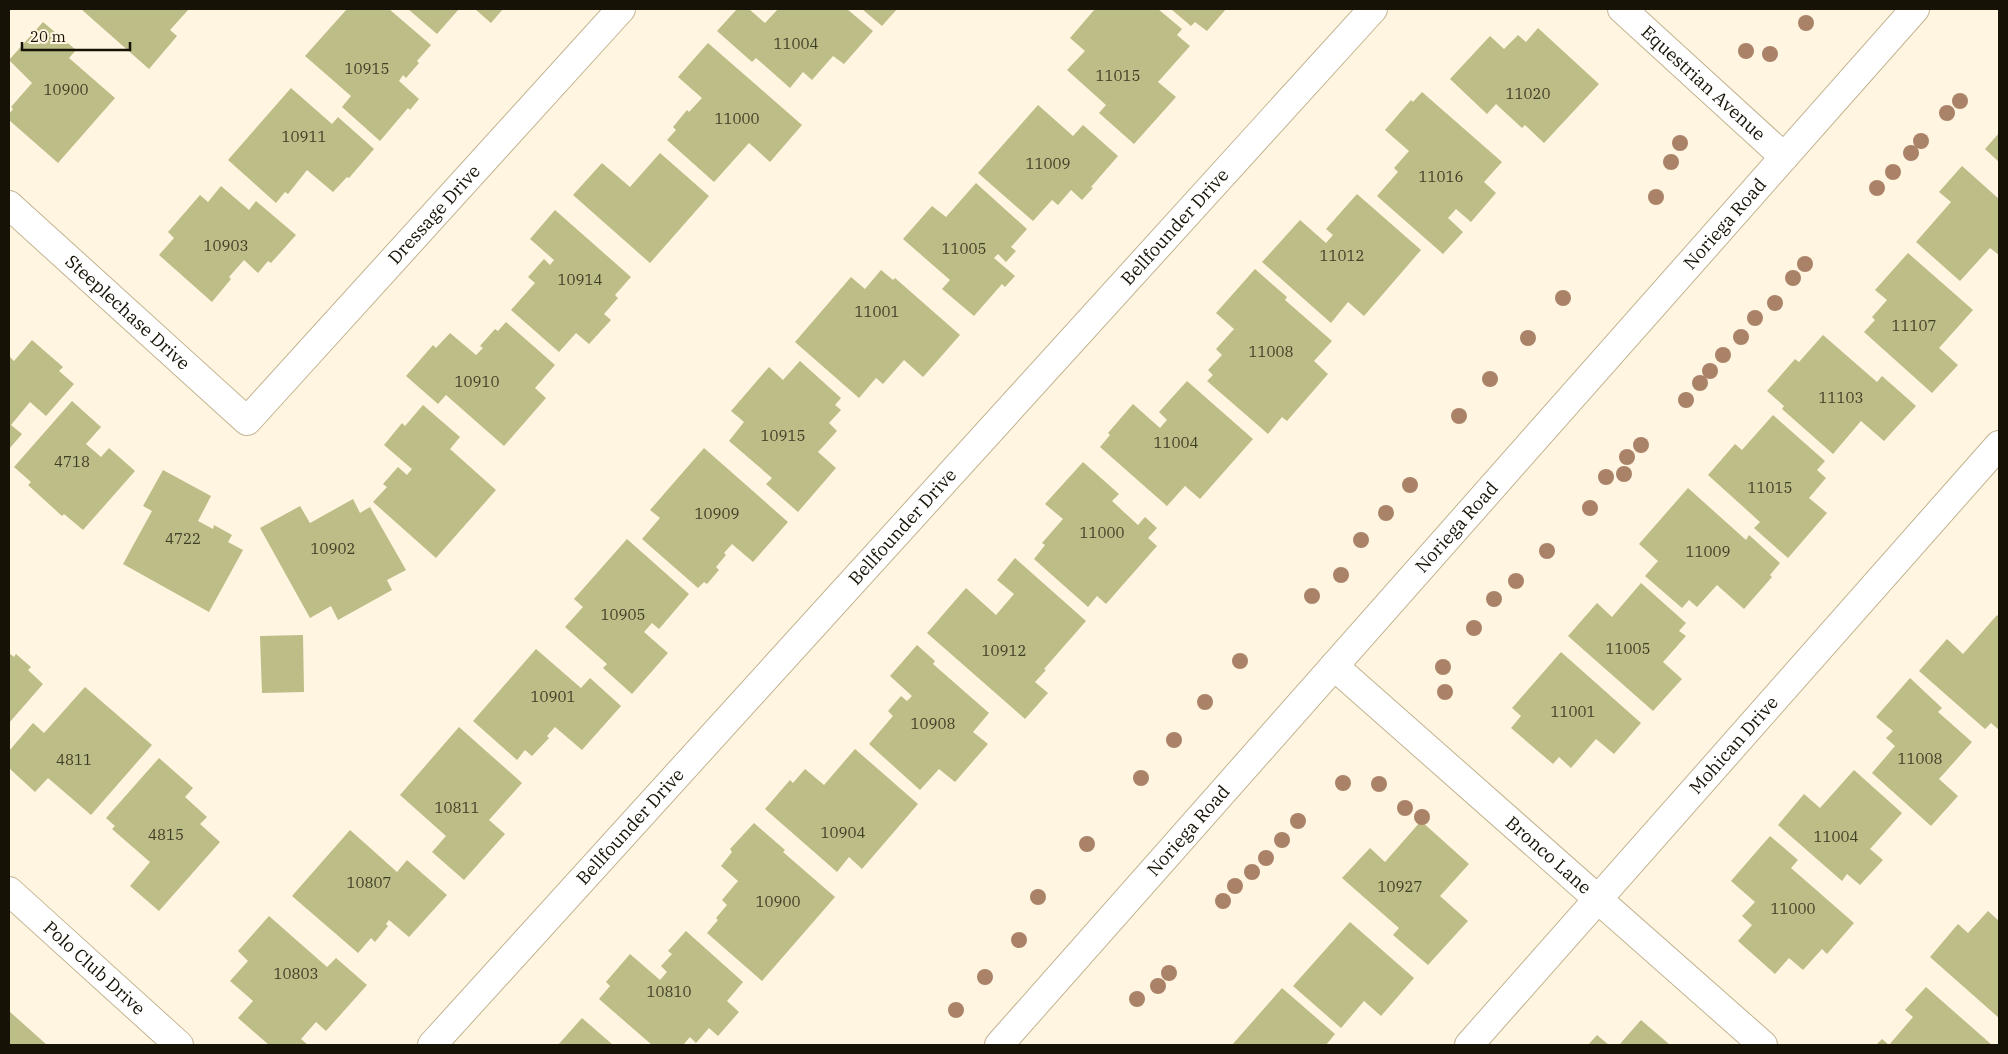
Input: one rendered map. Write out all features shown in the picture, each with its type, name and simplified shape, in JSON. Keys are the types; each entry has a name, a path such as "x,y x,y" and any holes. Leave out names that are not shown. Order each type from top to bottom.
{"street":[{"name":"Dressage Drive","path":"247,421 621,9"},
{"name":"Bellfounder Drive","path":"432,1045 1374,9"},
{"name":"Equestrian Avenue","path":"1622,9 1784,157"},
{"name":"Noriega Road","path":"999,1045 1915,9"},
{"name":"Steeplechase Drive","path":"9,205 247,421"},
{"name":"Mohican Drive","path":"1469,1045 1999,445"},
{"name":"Bronco Lane","path":"1334,666 1763,1045"},
{"name":"Polo Club Drive","path":"9,891 179,1045"}],"building":[{"path":"81,9 189,9 170,30 177,36 149,69"},
{"path":"347,9 389,9 431,45 406,78 403,75 399,81 419,99 410,110 408,108 380,141 342,107 351,96 305,56"},
{"path":"408,9 459,9 437,34"},
{"path":"475,9 503,9 491,23"},
{"path":"737,9 749,9 765,23 778,9 847,9 873,31 844,64 833,56 812,80 803,72 790,88 756,58 752,62 717,31"},
{"path":"862,9 897,9 882,26"},
{"path":"1095,9 1158,9 1182,29 1177,35 1190,46 1158,82 1176,97 1134,144 1099,113 1106,105 1067,70 1085,51 1070,38"},
{"path":"1171,9 1226,9 1207,31 1195,22 1191,26"},
{"path":"43,22 76,50 69,58 115,98 58,163 9,120 9,114 13,109 11,107 32,83 9,60"},
{"path":"1538,28 1599,84 1544,143 1525,125 1522,128 1496,104 1487,114 1450,79 1490,36 1504,49 1518,35 1526,42"},
{"path":"708,43 802,125 770,162 749,143 714,182 667,140 676,130 673,127 687,110 689,112 702,98 678,77"},
{"path":"291,88 332,124 338,117 374,149 349,178 347,177 333,192 307,170 288,194 285,192 276,203 228,160"},
{"path":"1422,92 1502,162 1484,182 1496,193 1471,222 1456,209 1448,218 1463,232 1443,254 1377,196 1398,172 1394,168 1409,151 1385,130 1411,100 1413,102"},
{"path":"1038,105 1073,136 1083,125 1118,156 1082,200 1071,190 1058,205 1052,200 1033,221 978,173"},
{"path":"1999,133 1999,162 1985,149"},
{"path":"660,153 709,196 650,263 573,195 602,163 630,187"},
{"path":"1962,166 1999,199 1999,255 1990,248 1960,281 1916,242 1951,202 1939,192"},
{"path":"976,183 1027,229 1011,247 1016,251 1006,262 998,254 994,258 1015,276 1005,287 1002,284 974,316 942,289 950,280 903,239 932,206 946,217"},
{"path":"221,186 249,210 256,201 296,235 271,263 268,261 258,273 244,260 229,277 231,279 212,302 159,255 174,238 168,232 200,195 208,202"},
{"path":"1357,194 1421,250 1364,316 1348,302 1331,323 1262,262 1300,220 1326,243 1333,235 1326,229"},
{"path":"555,210 631,277 615,295 618,298 604,314 611,320 589,344 576,333 559,352 511,310 535,283 528,277 544,259 550,265 554,260 530,239"},
{"path":"1908,253 1973,310 1939,348 1958,365 1932,393 1864,332 1875,320 1872,317 1887,300 1875,290"},
{"path":"1255,269 1287,297 1285,300 1332,341 1314,361 1328,374 1287,421 1282,417 1268,434 1207,381 1213,375 1208,370 1222,355 1216,349 1234,329 1216,313"},
{"path":"881,270 893,280 895,278 960,335 923,377 904,360 883,384 876,378 859,398 795,342 851,277 865,289"},
{"path":"506,322 555,365 535,388 546,398 504,446 446,395 438,404 406,376 433,345 436,348 450,333 476,355 483,348 480,346 495,329 498,331"},
{"path":"1823,335 1877,382 1882,376 1916,406 1884,441 1861,421 1833,454 1782,409 1784,406 1767,391 1795,359 1799,362"},
{"path":"32,340 63,367 59,371 74,384 46,416 30,402 11,425 22,434 9,449 9,356 14,361"},
{"path":"800,361 841,398 835,405 841,410 829,423 837,431 818,452 836,468 798,512 766,484 772,478 729,441 744,422 731,411 769,367 783,380"},
{"path":"1187,381 1253,439 1200,499 1185,486 1167,506 1100,447 1110,435 1108,433 1133,404 1160,428 1167,420 1159,412"},
{"path":"72,401 101,427 86,444 101,457 109,448 135,471 83,530 64,514 62,516 28,485 31,482 14,467"},
{"path":"423,405 460,437 450,449 496,490 436,558 373,502 387,487 383,484 398,467 407,475 412,469 384,445 402,423 405,426"},
{"path":"1773,415 1825,461 1817,470 1826,478 1809,498 1827,513 1788,558 1754,528 1760,522 1708,475 1735,444 1742,450"},
{"path":"704,448 788,522 753,562 732,544 716,567 719,570 707,584 704,582 698,588 642,539 660,518 650,510"},
{"path":"1083,462 1119,494 1112,501 1138,525 1145,517 1157,528 1148,538 1157,546 1106,604 1097,596 1088,607 1034,559 1045,545 1042,543 1063,519 1045,504"},
{"path":"163,470 211,496 198,521 213,529 214,525 232,535 228,542 243,550 209,612 123,564 152,511 143,506"},
{"path":"1688,488 1746,540 1749,535 1780,563 1770,575 1772,577 1744,609 1717,585 1697,607 1689,600 1682,608 1645,576 1658,561 1639,544"},
{"path":"353,499 360,513 370,507 406,570 387,580 392,590 338,620 331,606 310,618 260,528 300,506 310,523"},
{"path":"627,539 689,594 659,629 652,623 644,632 668,653 632,694 603,668 607,664 565,627 583,607 574,599"},
{"path":"1015,558 1086,621 1035,682 1048,693 1025,719 927,633 966,588 996,615 1014,594 997,580"},
{"path":"1641,583 1686,623 1679,631 1686,636 1663,662 1682,679 1653,711 1568,636 1597,603 1612,617"},
{"path":"1997,615 1999,617 1999,730 1991,723 1985,729 1919,671 1947,639 1963,654"},
{"path":"303,635 304,692 262,693 260,636"},
{"path":"917,645 935,661 933,664 989,713 973,732 988,744 955,782 939,769 920,790 869,744 893,716 888,711 901,696 907,701 912,696 890,676"},
{"path":"536,649 581,688 590,678 621,706 582,750 555,727 547,736 549,738 532,756 525,750 517,760 473,721"},
{"path":"1561,652 1641,723 1614,754 1596,739 1571,768 1559,757 1553,764 1511,728 1521,716 1512,708"},
{"path":"9,653 14,657 16,654 31,667 28,670 43,684 9,723"},
{"path":"1910,678 1942,708 1938,712 1972,742 1939,779 1958,796 1931,826 1872,773 1895,746 1886,738 1893,731 1876,717"},
{"path":"85,687 152,745 91,815 48,778 35,792 9,768 9,751 33,723 44,733"},
{"path":"459,727 522,783 489,820 505,834 464,880 432,852 446,836 400,795"},
{"path":"855,749 918,804 862,869 849,857 837,872 765,809 790,780 793,783 805,769 824,785"},
{"path":"159,758 193,788 185,797 207,817 200,824 220,842 159,911 130,886 150,862 112,829 115,826 106,818"},
{"path":"1854,770 1902,813 1870,849 1883,860 1860,885 1847,874 1842,881 1778,825 1804,794 1820,808"},
{"path":"1421,821 1469,864 1440,896 1468,921 1428,965 1393,935 1399,928 1342,878 1370,848 1385,862"},
{"path":"754,823 785,850 783,852 835,897 762,981 707,933 727,905 722,900 738,881 721,866 732,852 730,849"},
{"path":"350,830 397,872 407,860 447,895 409,937 389,920 386,924 388,926 375,942 371,938 358,953 292,896"},
{"path":"1770,836 1798,860 1791,868 1854,923 1827,954 1822,949 1803,970 1789,958 1775,974 1738,941 1752,925 1742,916 1755,902 1731,881"},
{"path":"1988,911 1999,921 1999,1018 1930,957 1958,924 1968,933"},
{"path":"269,916 327,967 336,958 367,985 326,1031 316,1022 301,1039 308,1045 269,1045 238,1018 253,1001 230,981 248,961 238,951"},
{"path":"1350,922 1414,978 1381,1016 1364,1001 1341,1028 1293,986"},
{"path":"686,931 743,982 727,1001 739,1012 718,1036 709,1028 696,1043 690,1037 683,1045 652,1045 599,999 610,986 606,982 630,954 660,980 667,972 661,966 672,954 668,951"},
{"path":"1926,987 1992,1045 1889,1045 1913,1017 1905,1010"},
{"path":"1282,988 1335,1034 1326,1045 1232,1045"},
{"path":"9,1011 47,1045 9,1045"},
{"path":"582,1018 613,1045 558,1045"},
{"path":"1641,1020 1670,1045 1619,1045"},
{"path":"1597,1035 1609,1045 1588,1045"},
{"path":"1882,1039 1889,1045 1876,1045"}]}
